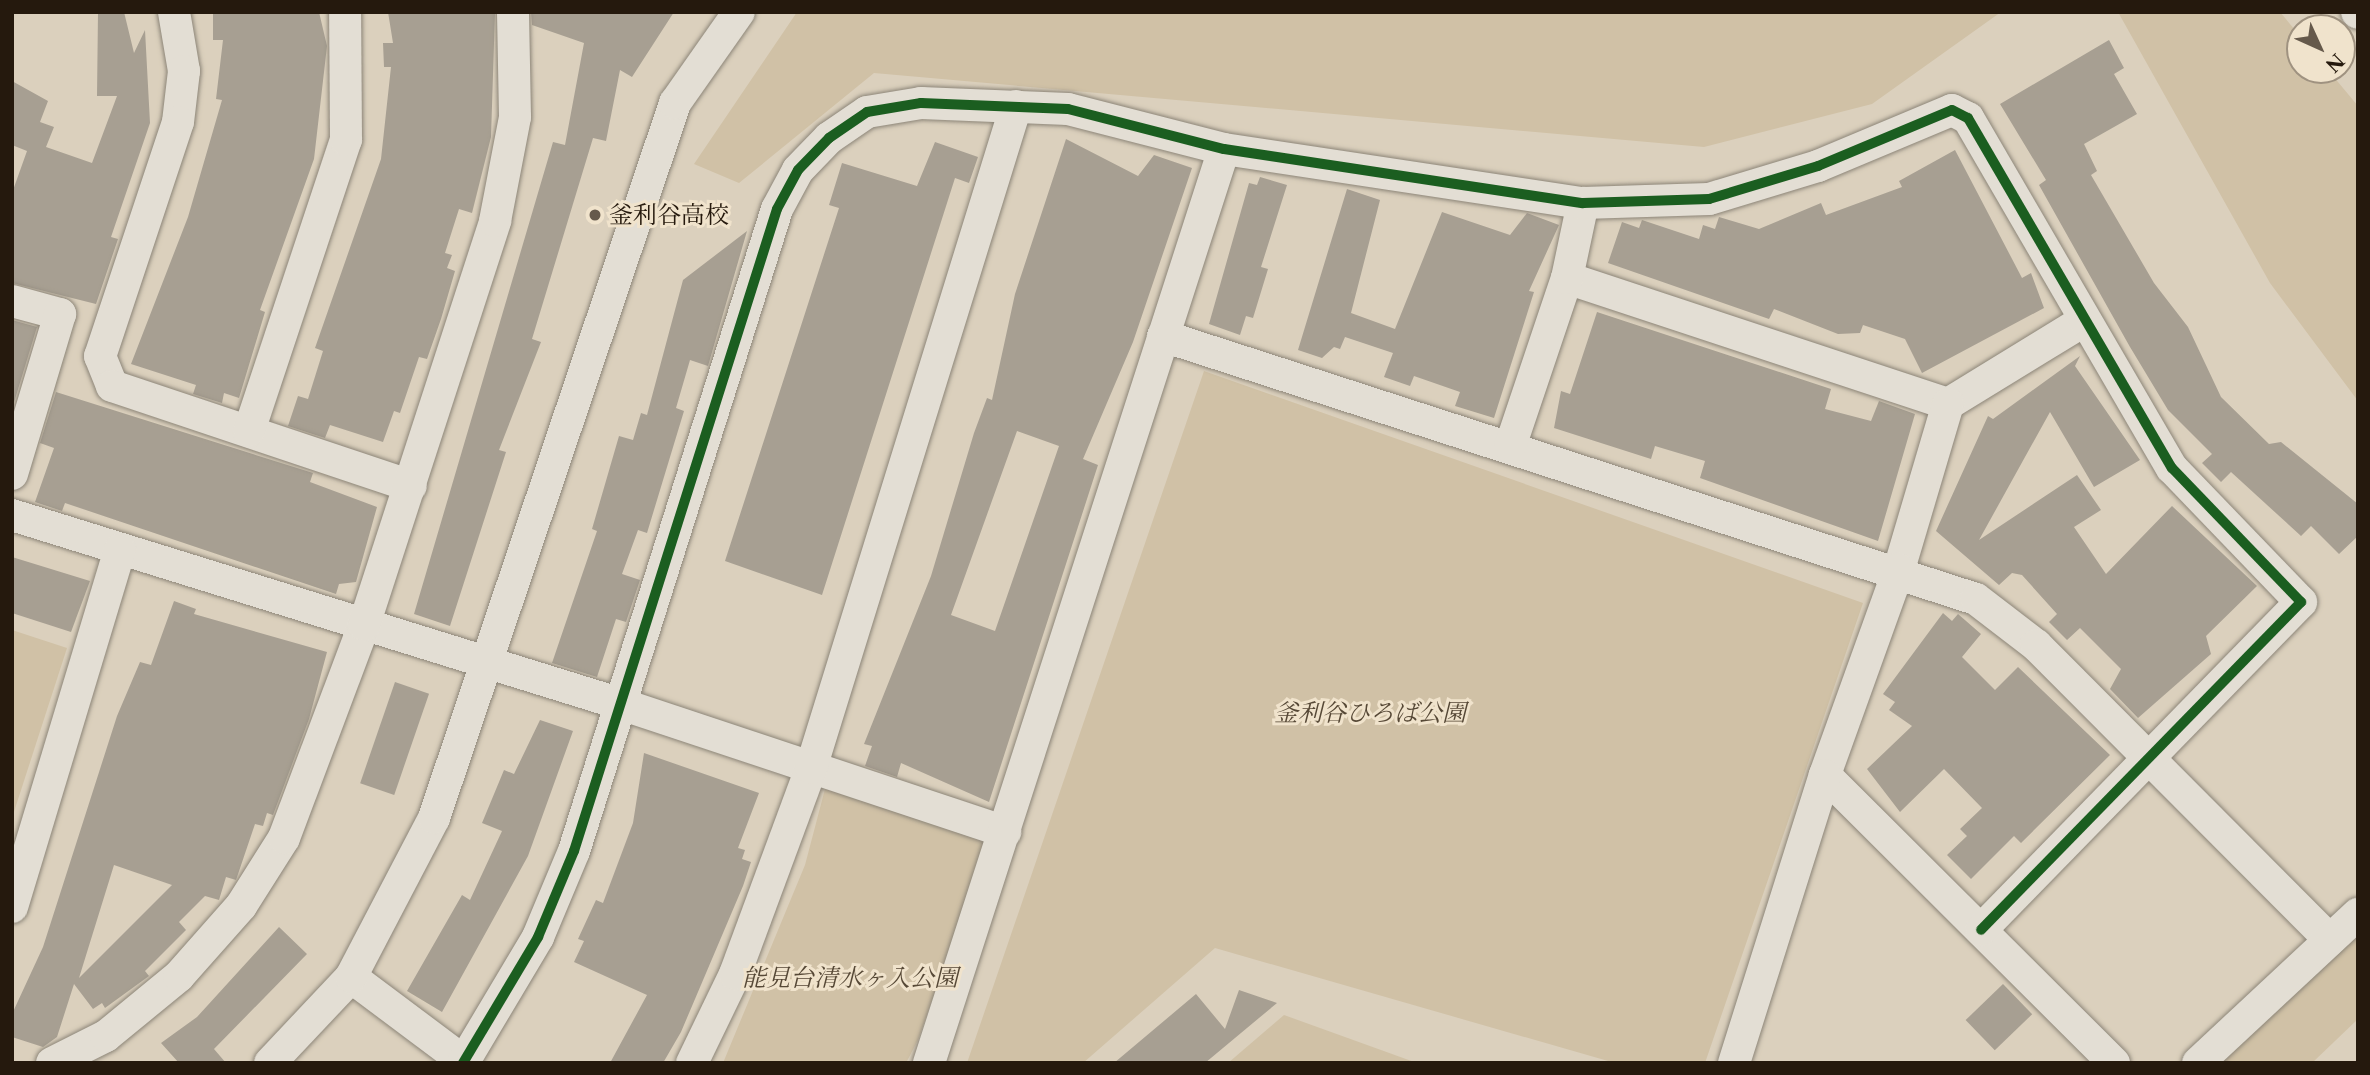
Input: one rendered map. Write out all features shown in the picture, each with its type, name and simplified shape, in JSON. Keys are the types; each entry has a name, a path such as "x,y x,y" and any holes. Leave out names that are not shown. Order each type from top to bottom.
{"street":[{"path":"174,12 184,71 178,122 100,356 112,386 411,486"},
{"path":"249,430 346,140 345,12"},
{"path":"52,1063 106,1035 179,976 241,906 284,838 411,486 495,220 515,117 513,12"},
{"path":"270,1063 351,978 434,818 675,103 739,12"},
{"path":"351,978 464,1062 538,937 574,851 777,209 798,170 867,112 921,103 1068,109 1224,149 1583,204 1709,199 1818,166 1952,110 1968,118 2172,468 2301,602 1981,930"},
{"path":"692,1063 735,974 811,768 1016,106"},
{"path":"929,1063 1224,149"},
{"path":"1510,447 1567,278 1583,204"},
{"path":"1567,278 1948,404"},
{"path":"12,301 60,314 12,474"},
{"path":"1734,1063 1825,775 1899,569 1948,404 2085,320"},
{"path":"1163,336 1899,569 1976,599 2003,617 2330,940"},
{"path":"12,516 363,625 485,666 621,704 1005,832"},
{"path":"12,907 120,550"},
{"path":"1825,775 2114,1063"},
{"path":"2198,1063 2358,914"}],"green space":[{"path":"797,12 2001,12 1872,104 1704,147 874,73 739,183 694,164"},
{"path":"2118,12 2280,12 2286,19 2286,84 2340,84 2358,106 2358,401 2270,283"},
{"name":"釜利谷ひろば公園","path":"1204,371 1863,603 1705,1063 1615,1063 1215,948 1083,1063 967,1063"},
{"path":"12,630 67,648 12,818"},
{"name":"能見台清水ヶ入公園","path":"825,789 988,842 918,1040 906,1063 723,1063 805,865"},
{"path":"2358,920 2358,1019 2312,1063 2207,1063"},
{"path":"1284,1015 1417,1063 1228,1063"}],"building":[{"path":"98,12 124,12 134,53 145,30 150,123 111,237 118,239 96,304 12,283 12,193 27,151 12,145 12,81 48,101 40,122 54,127 46,147 92,163 117,96 97,96"},
{"path":"213,12 319,12 327,46 314,159 260,310 265,312 239,398 224,393 222,403 193,394 196,385 131,364 188,217 222,100 216,99 223,40 213,40"},
{"path":"388,12 495,12 491,137 472,213 459,209 445,253 452,255 447,268 455,271 441,319 427,359 419,357 400,413 394,411 383,442 330,425 325,438 288,426 298,396 308,399 323,351 315,348 381,159 391,67 384,67 383,43 393,43"},
{"path":"531,12 674,12 632,77 620,70 606,141 593,138 532,339 541,342 499,450 506,452 450,626 414,614 553,142 565,145 584,43 532,25"},
{"path":"2109,40 2124,68 2114,74 2137,114 2084,144 2097,171 2091,175 2154,283 2188,327 2221,397 2269,444 2281,442 2358,504 2358,536 2339,554 2311,526 2301,536 2231,472 2221,482 2202,463 2212,454 2168,410 2039,185 2046,180 2000,104"},
{"path":"1066,139 1138,176 1154,155 1192,168 1133,342 1083,459 1098,465 989,802 901,763 897,777 865,766 872,746 864,744 931,576 987,398 992,400 1015,294","holes":["1017,431 1059,446 995,631 951,615"]},
{"path":"935,142 978,157 969,183 955,178 822,595 725,561 839,208 829,205 842,163 917,186"},
{"path":"1955,150 2022,278 2031,273 2044,308 1922,373 1905,339 1863,325 1860,333 1838,334 1774,309 1769,319 1608,263 1622,222 1639,228 1642,220 1699,239 1703,225 1715,229 1719,217 1759,229 1821,203 1826,215 1902,187 1899,181"},
{"path":"1260,177 1287,185 1261,267 1268,269 1253,318 1246,316 1240,335 1209,324 1249,183 1257,185"},
{"path":"1347,189 1380,200 1351,313 1395,329 1442,212 1510,235 1527,213 1559,225 1529,291 1534,292 1494,418 1455,406 1460,392 1414,376 1410,386 1384,377 1393,353 1345,337 1340,349 1334,347 1322,358 1298,350"},
{"path":"747,231 708,366 690,360 676,408 684,411 647,533 638,530 622,574 640,580 626,622 616,619 597,677 552,663 597,531 592,529 619,436 633,440 641,413 647,415 683,280"},
{"path":"1597,312 1831,389 1825,409 1871,421 1879,401 1915,414 1878,541 1700,478 1705,461 1655,446 1651,459 1554,428 1561,391 1570,394"},
{"path":"12,320 37,327 12,409"},
{"path":"2080,356 2075,366 2140,460 2094,487 2050,412 1979,540 2077,475 2101,510 2074,527 2106,574 2172,506 2257,586 2206,636 2211,654 2138,718 2110,689 2121,669 2080,628 2067,640 2049,622 2057,614 2022,575 2012,573 1999,585 1936,531 1988,416 1993,419"},
{"path":"56,392 313,473 310,482 377,507 356,582 339,584 336,594 65,503 62,511 35,502 54,448 40,443"},
{"path":"12,557 90,581 71,632 12,613"},
{"path":"174,601 196,609 194,614 327,652 309,719 273,815 267,813 263,826 255,824 236,880 226,877 219,900 205,896 179,922 186,930 145,971 149,976 105,1008 102,1003 93,1009 74,984 57,1037 43,1047 12,1037 12,1014 43,947 117,716 140,662 151,665","holes":["114,865 172,885 79,978"]},
{"path":"1943,613 1952,621 1958,614 1981,634 1962,657 1995,690 2018,667 2110,755 2021,843 2014,836 1971,879 1947,855 1967,836 1960,829 1982,808 1944,769 1900,812 1867,769 1912,726 1889,710 1895,702 1883,694"},
{"path":"395,682 429,694 394,795 360,783"},
{"path":"540,720 573,731 528,856 442,1012 407,991 462,895 470,900 502,831 482,823 504,770 514,774"},
{"path":"644,753 759,793 738,848 745,850 742,859 751,862 681,1032 663,1063 610,1063 647,995 574,962 584,941 578,939 596,900 603,903 633,823"},
{"path":"279,927 307,954 214,1049 226,1063 179,1063 161,1043 197,1017"},
{"path":"2003,984 2032,1014 1995,1050 1966,1020"},
{"path":"1239,990 1277,1003 1205,1063 1114,1063 1196,994 1225,1029"}],"cycle path":[{"path":"463,1063 538,937 574,851 777,209 798,170 829,138 867,112 921,103 1068,109 1224,149 1583,203 1709,199 1818,166 1952,110 1968,118 2172,468 2301,602 1981,930"}],"place":[{"name":"釜利谷高校","path":"595,215"}]}
